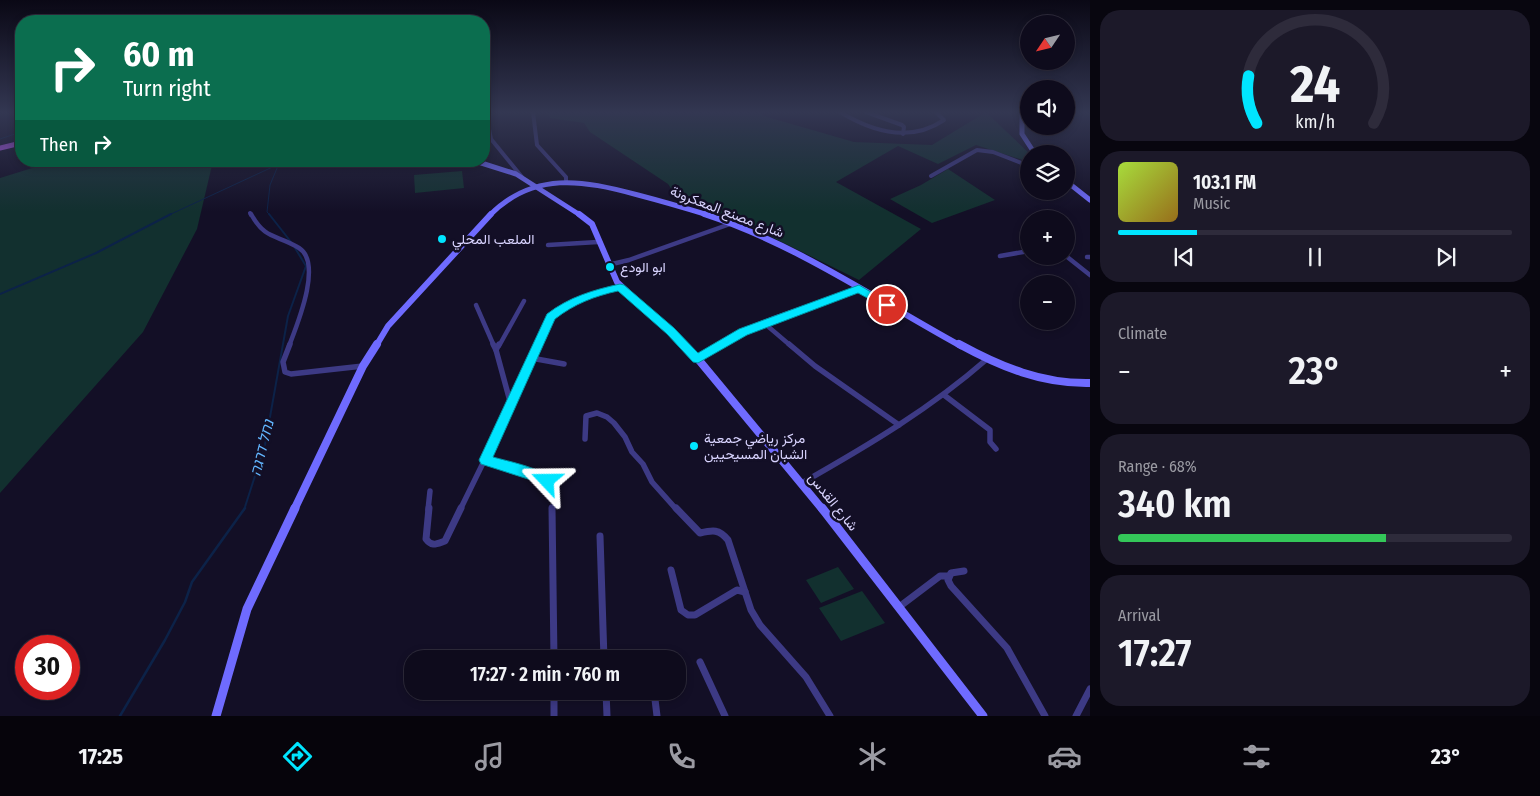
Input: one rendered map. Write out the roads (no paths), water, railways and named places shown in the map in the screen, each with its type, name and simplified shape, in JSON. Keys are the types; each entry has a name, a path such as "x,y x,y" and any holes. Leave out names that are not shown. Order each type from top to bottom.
{"street":[{"path":"497,145 510,160 522,178"},
{"path":"537,145 566,177 566,181"},
{"path":"931,176 977,150 993,152 1020,162"},
{"name":"شارع القدس","path":"490,166 522,178 592,224 608,265 620,287 670,331 698,359 802,483 983,716"},
{"name":"شارع مصنع المعكرونة","path":"216,716 247,609 363,366 388,326 487,217 508,200 535,186 566,181 620,190 685,207 782,246 987,359 1037,377 1065,383 1090,383"},
{"path":"1075,188 1090,200"},
{"path":"250,212 263,233 304,250 309,260 310,280 283,362 285,372 291,374 363,366"},
{"path":"608,265 629,260 730,224"},
{"path":"548,245 598,242"},
{"path":"1000,256 1020,253"},
{"path":"1075,263 1090,275"},
{"path":"430,491 426,539 434,546 445,541 511,406 514,394 550,317 560,308 600,292 620,287"},
{"path":"698,359 732,337 764,323 827,302 859,288"},
{"path":"496,350 524,301"},
{"path":"476,305 496,350 511,406"},
{"path":"764,323 815,366 899,425"},
{"path":"531,358 564,364"},
{"path":"802,483 871,444 960,384 987,359"},
{"path":"944,395 985,424 990,430 990,442 996,450"},
{"path":"585,439 586,416 597,413 607,417 625,437 632,452 643,464 652,482 697,531 700,534 715,530 722,533 732,547 751,610 760,625 806,677 830,716"},
{"path":"485,460 534,475 547,481"},
{"path":"552,507 554,650"},
{"path":"600,536 604,650"},
{"path":"671,570 681,610 688,615 695,615 737,590 745,592"},
{"path":"899,607 940,576 948,576 951,573 964,571"},
{"path":"948,576 951,586 1007,648 1045,716"},
{"path":"700,662 725,716"},
{"path":"1076,716 1090,689"},
{"path":"554,700 554,716"},
{"path":"606,700 607,716"},
{"path":"655,700 656,716"}],"waterway":[{"path":"170,215 273,167"},
{"name":"נחל דרגה","path":"269,214 267,212 270,185 278,167"},
{"name":"נחל דרגה","path":"269,214 291,242"},
{"path":"0,294 96,253 170,215"},
{"name":"נחל דרגה","path":"244,509 265,445 288,316 306,266 295,248"},
{"name":"נחל דרגה","path":"120,716 165,640 185,602 192,582 244,509"}],"place":[{"name":"الملعب المحلي","path":"442,239"},
{"name":"ابو الودع","path":"610,267"},
{"name":"مركز رياضي جمعية الشبان المسيحيين","path":"694,446"}]}
